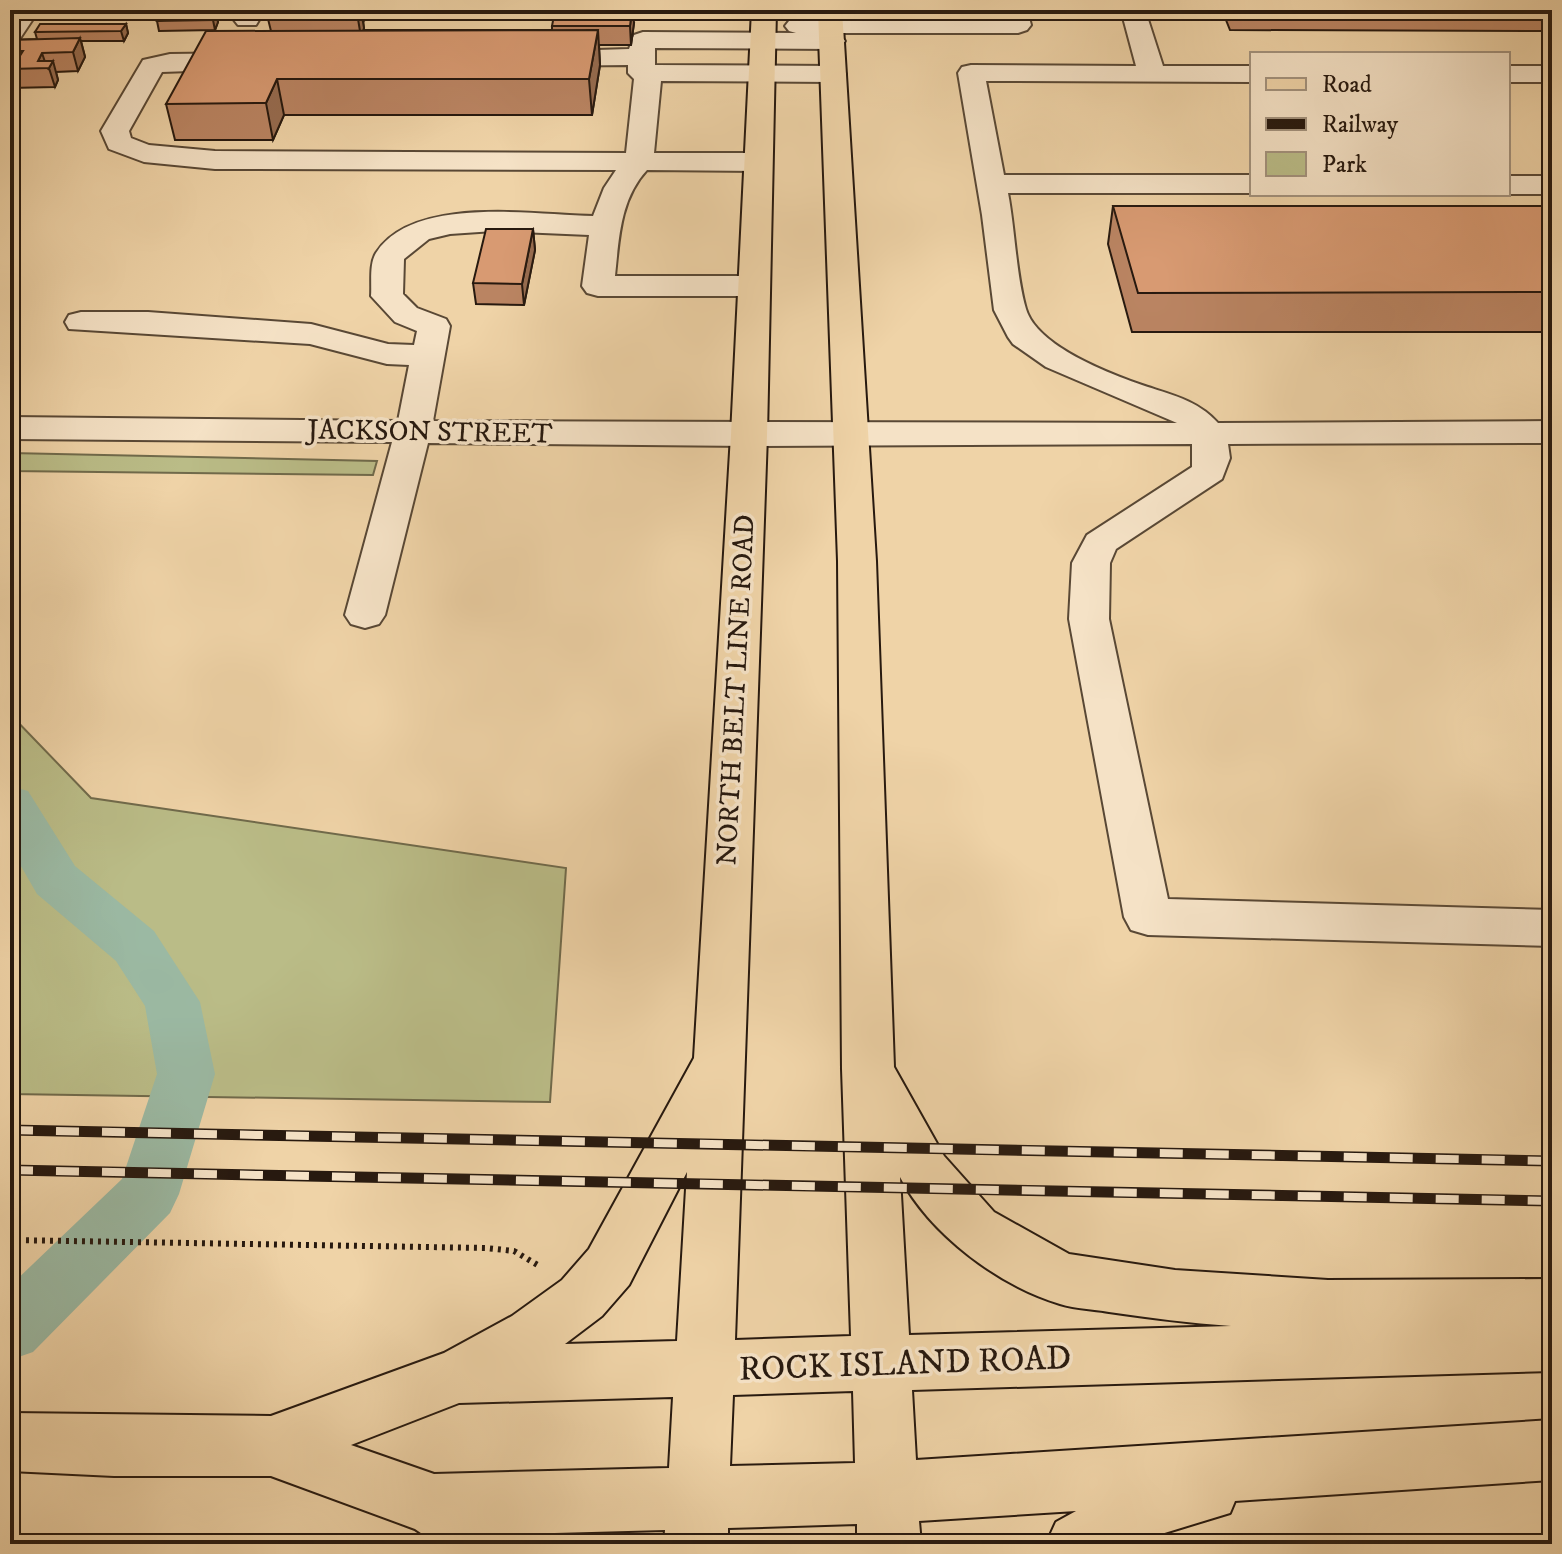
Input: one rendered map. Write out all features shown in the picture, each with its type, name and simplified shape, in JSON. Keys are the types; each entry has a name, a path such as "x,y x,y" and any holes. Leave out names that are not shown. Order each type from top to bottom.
{"main road":[{"name":"NORTH BELT LINE ROAD","path":"697,1522 749,435 763,38"},
{"path":"832,38 857,561 868,1069 887,1518"},
{"path":"459,1375 532,1335 582,1298 609,1267 719,1060"},
{"path":"868,1069 925,1172 974,1229 999,1246 1062,1279 1175,1296 1328,1306 1552,1305"},
{"name":"ROCK ISLAND ROAD","path":"271,1446 459,1375 1552,1344"},
{"name":"ROCK ISLAND ROAD","path":"10,1442 114,1446 271,1446 434,1505 697,1522 887,1518 1302,1465 1552,1450"},
{"path":"1078,1544 1148,1507 1302,1465"},
{"path":"434,1505 491,1544"}],"street":[{"path":"10,35 27,10"},
{"path":"753,286 598,286 609,209 626,172 639,162 645,65 643,40 832,38 939,17 1018,25 1015,10"},
{"path":"1133,10 1152,74"},
{"path":"763,38 832,38"},
{"path":"516,58 645,65"},
{"path":"280,61 170,62 152,66 115,131 119,143 144,153 215,160 758,162"},
{"path":"1250,74 971,73 1010,310 1025,337 1058,360 1121,389 1172,406 1196,419 1209,434 1212,458 1209,471 1100,543 1091,563 1089,619 1148,917 1552,928"},
{"path":"1510,74 1552,74"},
{"path":"990,184 1250,184"},
{"path":"1510,185 1552,185"},
{"path":"365,615 413,432 434,326 406,315 387,296 389,257 408,239 428,228 477,224 607,226"},
{"path":"81,322 148,322 311,334 387,354 429,355"},
{"name":"JACKSON STREET","path":"10,428 749,435 1552,432"}],"path":[{"path":"10,1240 486,1248 514,1251 547,1271"}],"green space":[{"path":"10,453 377,461 373,475 10,471"},
{"path":"10,714 91,798 566,868 550,1102 10,1094"}],"building":[{"path":"273,10 361,10 358,19 268,19"},
{"path":"555,10 632,10 630,26 552,26"},
{"path":"216,13 213,20 157,21 161,14"},
{"path":"40,24 126,24 121,31 35,32"},
{"path":"598,30 589,79 277,79 266,103 166,104 206,31"},
{"path":"80,38 73,52 42,53 38,61 53,61 49,68 10,69 10,62 16,62 23,51 10,51 10,40"},
{"path":"1113,206 1552,206 1552,292 1138,293"},
{"path":"486,229 533,229 522,284 473,283"}],"waterway":[{"path":"10,804 56,880 135,946 172,1002 186,1074 148,1194 10,1330"}],"railway":[{"path":"10,1130 1552,1161"},
{"path":"10,1170 1552,1201"}]}
